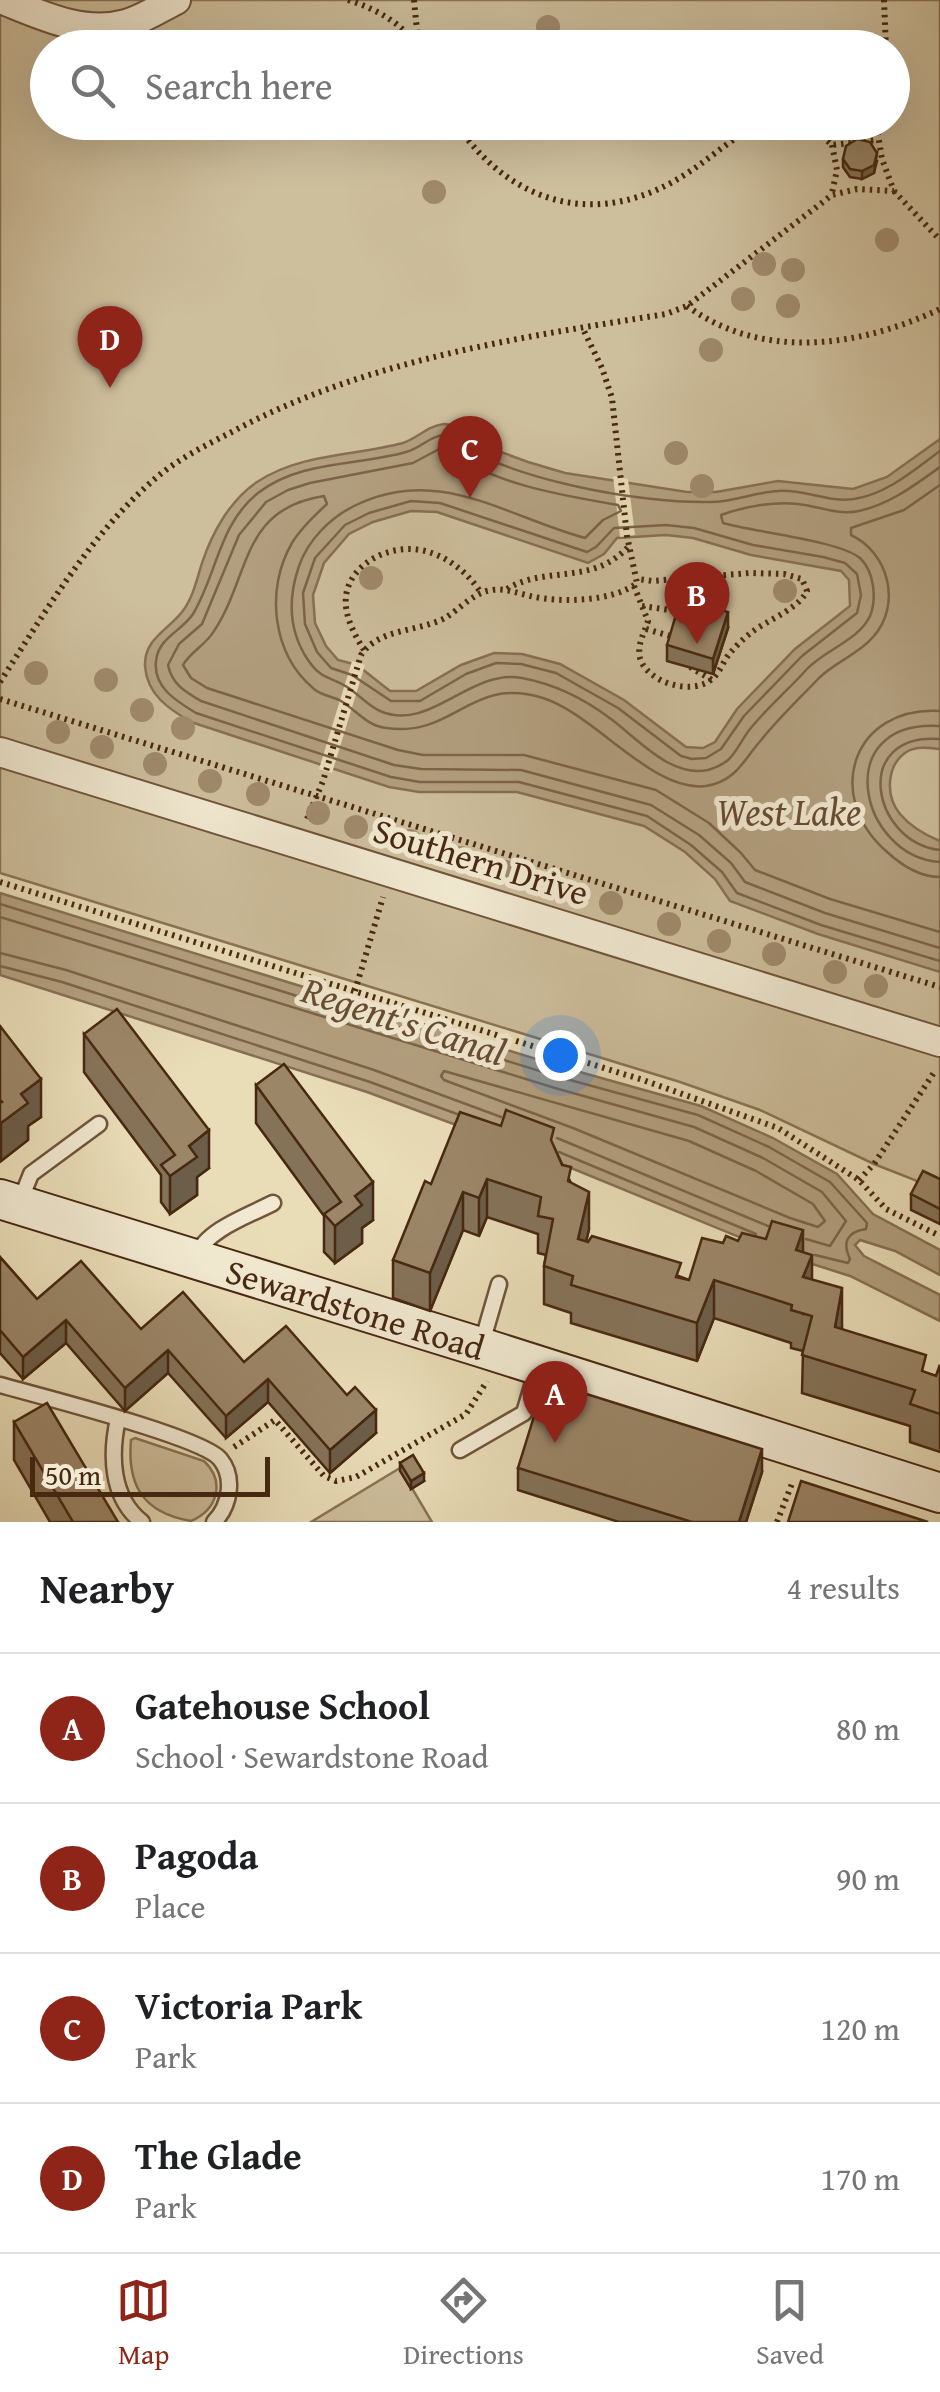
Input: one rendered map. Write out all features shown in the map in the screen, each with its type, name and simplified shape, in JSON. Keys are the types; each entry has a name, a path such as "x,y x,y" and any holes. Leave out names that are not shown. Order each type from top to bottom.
{"main road":[{"name":"Sewardstone Road","path":"9,1202 940,1493"}],"street":[{"path":"2,0 56,20 92,28 128,24 176,0"},
{"name":"Southern Drive","path":"0,752 940,1042"}],"lane":[{"path":"9,1202 31,1174 99,1124"},
{"path":"195,1260 199,1247 216,1234 273,1203"},
{"path":"489,1349 499,1284"},
{"path":"460,1450 524,1413 538,1365"},
{"path":"0,1385 186,1440 219,1457 228,1474 229,1490 214,1522"},
{"path":"118,1419 114,1436 116,1480 127,1506 142,1522"}],"path":[{"path":"348,0 384,15 404,30"},
{"path":"414,0 417,30"},
{"path":"884,0 885,30"},
{"path":"468,140 479,154 528,190 567,203 603,206 622,203 670,183 732,140"},
{"path":"826,140 832,145 837,170 832,194"},
{"path":"832,145 877,140 894,191 940,240"},
{"path":"0,682 107,528 158,476 210,443 290,403 381,369 441,354 666,314 687,306 832,194 871,188 894,191"},
{"path":"687,306 714,324 741,335 803,343 869,335 940,309"},
{"path":"583,329 612,398 627,536 648,621 639,654 652,676 687,686 712,680"},
{"path":"298,843 364,650 383,637 448,616 481,593 600,568 629,546"},
{"path":"364,650 352,628 346,601 350,581 366,564 393,552 421,551 450,562 481,593"},
{"path":"506,590 531,597 570,598 620,592 636,582 766,573 806,582 802,600 725,653 712,680"},
{"path":"641,605 694,615"},
{"path":"646,629 674,638"},
{"path":"690,668 712,680"},
{"path":"0,699 940,987"},
{"path":"355,992 390,873"},
{"path":"0,882 643,1080 778,1128 858,1180 886,1209 940,1236"},
{"path":"858,1180 874,1164 940,1063"},
{"path":"219,1457 275,1420 324,1476 336,1481 356,1477 466,1414 479,1397 489,1349"},
{"path":"777,1522 806,1450"}],"shaded area":[{"path":"0,0 940,0 940,1190 874,1164 760,1110 0,873"},
{"path":"135,1438 204,1461 216,1486 216,1495 207,1510 191,1521 150,1504 132,1471 131,1440"},
{"path":"400,1468 432,1522 311,1522"}],"water":[{"name":"West Lake","path":"438,425 452,425 469,440 565,473 687,492 716,492 778,481 853,489 887,477 940,439 940,749 908,751 895,764 890,790 900,814 918,830 940,841 940,972 818,934 730,901 715,879 685,852 644,826 517,792 419,792 389,787 191,722 160,700 147,676 148,649 186,607 211,540 238,498 257,482 291,466 403,443","holes":["411,511 437,512 588,563 604,554 617,538 666,535 841,571 849,580 850,606 795,649 737,709 715,742 703,748 686,747 624,700 560,664 522,654 494,653 461,665 416,691 390,691 357,665 338,660 326,646 315,623 313,595 324,563 349,534"]},
{"name":"Regent's Canal","path":"0,893 562,1067 701,1106 773,1138 837,1174 873,1214 940,1250 940,1275 895,1251 860,1240 855,1245 864,1256 940,1295 940,1321 850,1276 778,1253 559,1163 367,1092 0,975"}],"pier":[{"path":"613,476 628,479 635,535 620,537"},
{"path":"352,661 365,665 332,773 319,769"}],"building":[{"path":"855,140 870,142 877,153 874,165 862,171 850,169 843,159 846,146"},
{"path":"681,598 728,612 713,659 667,645"},
{"path":"117,1009 209,1130 189,1146 197,1157 170,1176 161,1165 175,1155 84,1034"},
{"path":"0,1026 41,1079 21,1094 28,1103 1,1123 2,1102"},
{"path":"284,1064 373,1182 355,1196 362,1205 335,1226 324,1214 341,1202 256,1085"},
{"path":"506,1110 554,1128 551,1140 562,1165 571,1167 568,1181 589,1192 578,1239 588,1242 592,1236 681,1263 676,1277 689,1280 702,1238 723,1243 726,1236 738,1241 742,1233 766,1239 772,1221 803,1230 796,1250 812,1255 803,1277 842,1288 835,1327 926,1355 922,1371 936,1376 940,1365 940,1414 910,1404 915,1390 802,1355 812,1316 791,1310 792,1305 714,1280 697,1323 571,1285 573,1276 544,1266 553,1219 538,1216 541,1197 487,1179 479,1198 463,1192 430,1273 393,1260 425,1181 431,1184 460,1112 501,1126"},
{"path":"923,1171 940,1179 940,1209 911,1194"},
{"path":"0,1257 37,1299 81,1261 141,1329 183,1292 244,1362 286,1326 347,1395 355,1387 376,1410 330,1450 268,1379 226,1416 168,1350 125,1388 66,1320 23,1357 0,1330"},
{"path":"545,1381 762,1449 739,1522 692,1522 518,1468"},
{"path":"47,1403 118,1522 73,1522 14,1422"},
{"path":"413,1455 424,1473 411,1481 400,1463"},
{"path":"801,1481 928,1522 788,1522"}],"place":[{"name":"The Glade","path":"110,388"},
{"name":"Victoria Park","path":"470,498"},
{"name":"Pagoda","path":"697,644"},
{"name":"Gatehouse School","path":"555,1443"}]}
